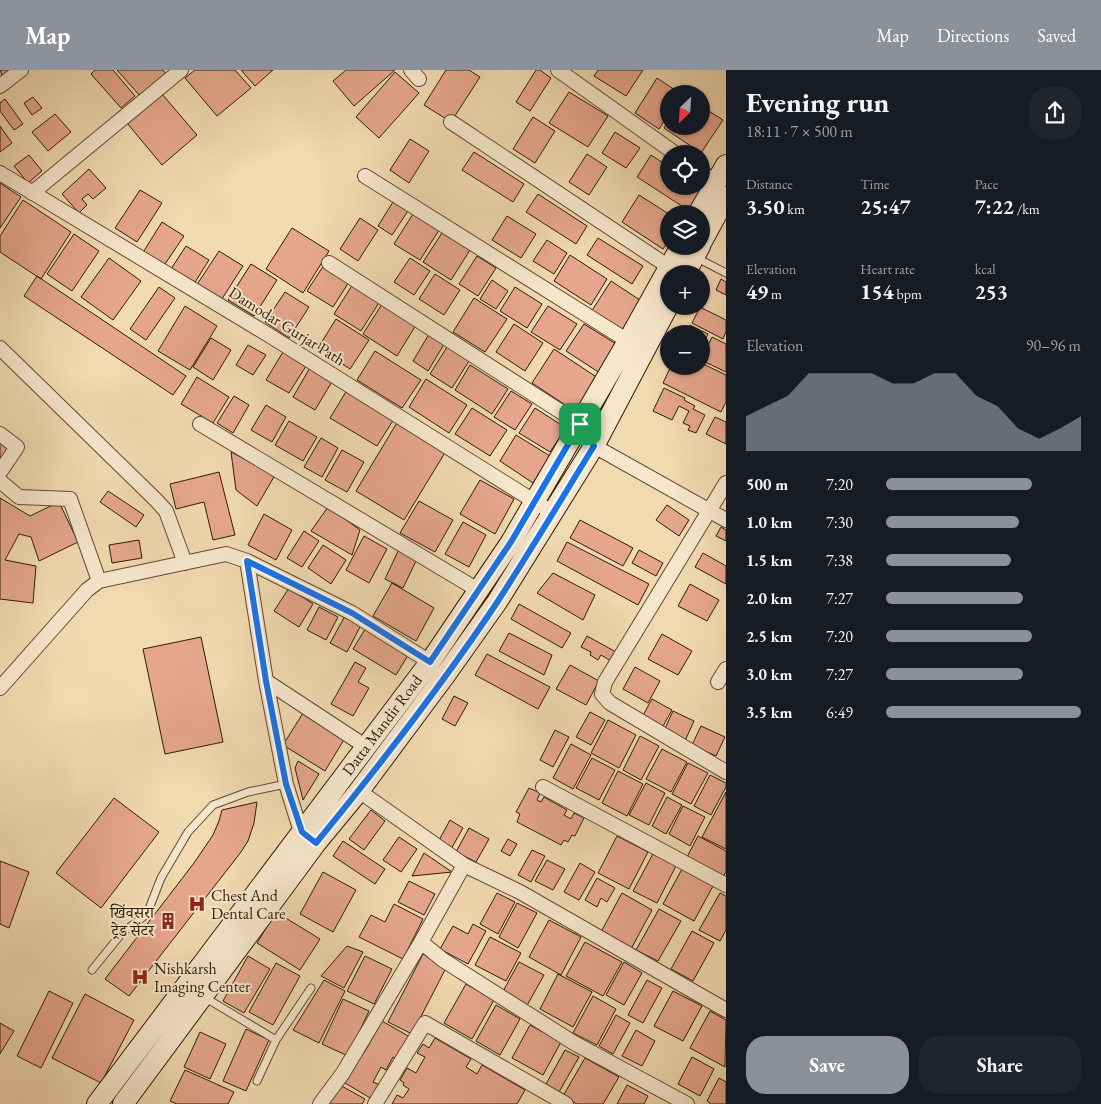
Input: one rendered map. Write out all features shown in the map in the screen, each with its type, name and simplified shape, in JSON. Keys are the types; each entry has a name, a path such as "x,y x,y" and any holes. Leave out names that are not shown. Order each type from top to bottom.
{"main road":[{"name":"Datta Mandir Road","path":"703,205 726,165"},
{"name":"Datta Mandir Road","path":"123,1104 203,996 309,838 366,746 430,662 511,542 628,341 688,256 714,184"},
{"name":"Datta Mandir Road","path":"97,1104 309,838 359,790 446,674 497,602 594,446 663,315"}],"street":[{"path":"0,86 21,70"},
{"path":"32,193 181,70"},
{"path":"558,70 663,145"},
{"path":"451,122 688,256"},
{"name":"Damodar Gurjar Path","path":"0,173 267,334 553,513"},
{"path":"365,176 628,341"},
{"path":"329,263 580,424 594,446 726,520"},
{"path":"0,348 156,500 166,512 185,563"},
{"path":"200,424 478,590"},
{"path":"0,434 17,447 0,472"},
{"path":"0,481 19,497 70,499 99,581"},
{"path":"726,483 605,682 602,694 610,703 726,772"},
{"path":"0,688 87,590 99,581 226,554 247,561 352,613 430,662"},
{"path":"247,561 266,681 286,784 309,838"},
{"path":"718,682 726,669"},
{"path":"266,681 366,746"},
{"path":"543,786 725,882"},
{"path":"359,790 464,865 520,892 726,1010"},
{"path":"320,1104 343,1073 421,942 464,865"},
{"path":"421,942 443,960 574,1043 687,1104"},
{"path":"375,1104 425,1023 566,1104"},
{"path":"537,1104 544,1091"}],"lane":[{"path":"688,256 726,272"},
{"path":"92,970 122,933 147,914 162,878 188,832 213,805 248,792 286,784"},
{"path":"257,1082 276,1040 311,988"},
{"path":"203,996 276,1040"}],"building":[{"path":"0,70 12,70 3,78"},
{"path":"95,70 113,70 135,96 121,108 91,74"},
{"path":"117,70 163,70 167,75 141,97"},
{"path":"195,70 235,70 251,88 217,116 185,78"},
{"path":"241,70 273,70 255,86"},
{"path":"346,70 395,70 354,106 333,81"},
{"path":"446,70 469,70 480,77 451,122 424,105"},
{"path":"536,70 540,70 551,78 530,111 516,102"},
{"path":"598,70 643,70 626,96 594,76"},
{"path":"395,72 419,93 379,138 356,117"},
{"path":"657,78 668,85 660,85 659,129 635,113"},
{"path":"569,92 608,116 588,147 549,123"},
{"path":"162,94 197,135 162,165 127,123"},
{"path":"33,97 42,108 32,115 24,103"},
{"path":"5,99 23,124 14,130 0,111 0,103"},
{"path":"710,112 723,120 706,145 689,145 674,135 710,135"},
{"path":"55,114 71,132 48,151 32,132"},
{"path":"533,117 555,131 535,163 513,149"},
{"path":"0,126 12,143 0,152"},
{"path":"615,132 640,148 626,168 602,153"},
{"path":"410,139 429,151 409,183 390,170"},
{"path":"474,152 524,184 513,202 462,170"},
{"path":"587,154 607,167 589,195 569,182"},
{"path":"29,155 42,171 28,183 14,166"},
{"path":"651,155 660,161 660,192 637,177"},
{"path":"89,169 106,188 93,199 88,194 82,199 87,205 79,213 62,194"},
{"path":"0,183 21,197 0,228"},
{"path":"140,190 162,203 137,242 115,228"},
{"path":"538,194 587,226 576,244 526,212"},
{"path":"639,195 660,208 660,247 622,222"},
{"path":"665,195 698,195 691,205 680,205"},
{"path":"23,200 71,232 41,279 0,252 0,236"},
{"path":"393,202 408,211 392,235 378,226"},
{"path":"413,214 439,230 420,260 394,244"},
{"path":"507,216 536,234 521,258 492,240"},
{"path":"360,218 378,230 358,261 340,249"},
{"path":"162,222 184,236 163,267 142,254"},
{"path":"292,228 329,251 303,293 266,269"},
{"path":"442,233 470,250 451,280 423,262"},
{"path":"74,234 99,251 72,291 47,274"},
{"path":"598,238 643,266 632,284 587,255"},
{"path":"547,240 567,253 554,274 533,261"},
{"path":"186,246 209,260 192,287 169,272"},
{"path":"219,251 243,266 220,302 196,286"},
{"path":"570,255 607,279 591,305 554,281"},
{"path":"477,256 496,268 478,296 459,284"},
{"path":"109,258 141,281 113,320 81,297"},
{"path":"410,258 430,271 414,295 394,282"},
{"path":"251,264 277,280 254,316 228,300"},
{"path":"324,265 349,282 333,307 307,291"},
{"path":"435,274 460,290 444,315 419,299"},
{"path":"37,276 186,376 173,395 24,296"},
{"path":"721,279 726,282 726,295 716,290"},
{"path":"492,280 508,291 496,309 480,299"},
{"path":"611,281 646,304 626,334 591,312"},
{"path":"353,284 380,301 361,331 334,314"},
{"path":"159,287 175,298 146,340 130,329"},
{"path":"515,287 542,304 527,328 500,311"},
{"path":"285,292 309,307 289,338 265,322"},
{"path":"474,298 507,319 485,352 453,332"},
{"path":"382,304 416,325 397,356 363,334"},
{"path":"185,306 217,326 190,370 158,351"},
{"path":"548,306 577,324 560,350 531,332"},
{"path":"710,312 726,320 726,332 723,339 710,332 710,325 696,325 692,323 696,315 710,315"},
{"path":"336,319 369,340 350,369 318,348"},
{"path":"514,324 543,343 525,371 496,352"},
{"path":"584,324 621,347 603,375 566,351"},
{"path":"431,331 446,341 428,371 413,361"},
{"path":"712,337 726,344 726,372 710,364 710,341"},
{"path":"211,338 231,350 213,380 193,367"},
{"path":"248,345 266,355 253,375 236,365"},
{"path":"447,347 469,361 452,388 430,374"},
{"path":"554,349 601,380 579,414 532,383"},
{"path":"375,351 421,380 402,408 357,380"},
{"path":"283,352 306,366 289,393 266,380"},
{"path":"470,365 508,389 492,414 455,390"},
{"path":"311,366 333,380 315,410 293,397"},
{"path":"710,367 726,375 726,402 721,412 663,383 667,375 710,375"},
{"path":"197,377 229,397 213,423 181,404"},
{"path":"426,379 467,405 449,433 409,407"},
{"path":"664,388 685,398 684,400 695,406 693,409 705,415 696,433 688,430 690,426 683,423 689,411 679,406 672,420 653,411"},
{"path":"347,390 394,419 377,446 330,418"},
{"path":"511,391 532,404 515,430 494,417"},
{"path":"234,396 249,405 233,433 217,423"},
{"path":"266,405 286,417 272,442 251,430"},
{"path":"472,408 507,430 490,456 455,434"},
{"path":"535,408 566,428 550,452 519,433"},
{"path":"715,417 726,422 726,444 706,434"},
{"path":"289,421 317,437 303,461 275,445"},
{"path":"398,421 446,451 404,520 356,491"},
{"path":"516,435 550,456 533,483 500,461"},
{"path":"321,438 338,448 322,477 304,467"},
{"path":"0,440 10,447 0,461"},
{"path":"342,450 364,462 347,492 325,480"},
{"path":"231,452 275,475 257,506 236,490"},
{"path":"219,472 235,535 213,540 204,502 176,509 170,484"},
{"path":"480,480 514,499 495,534 460,514"},
{"path":"108,491 144,515 136,527 100,502"},
{"path":"0,498 30,516 59,502 78,542 39,561 31,537 19,534 5,560 36,566 33,603 0,599"},
{"path":"419,501 453,520 435,552 400,533"},
{"path":"667,505 689,520 679,536 656,520"},
{"path":"328,507 360,530 352,555 311,531"},
{"path":"264,514 292,530 276,560 248,545"},
{"path":"580,520 633,548 623,566 570,538"},
{"path":"463,522 486,535 469,567 445,554"},
{"path":"721,527 726,530 726,541 716,536"},
{"path":"304,531 319,541 302,567 287,558"},
{"path":"364,536 387,549 369,583 346,570"},
{"path":"139,540 142,558 112,563 109,545"},
{"path":"567,542 649,584 638,605 557,561"},
{"path":"323,545 346,560 331,584 308,568"},
{"path":"399,549 416,561 403,588 385,579"},
{"path":"639,550 663,563 656,576 632,563"},
{"path":"703,553 726,566 726,584 695,567"},
{"path":"553,573 595,595 583,620 537,593"},
{"path":"392,583 434,608 416,641 373,616"},
{"path":"690,584 719,600 707,621 678,606"},
{"path":"289,588 313,604 299,627 274,611"},
{"path":"519,604 571,633 562,648 511,619"},
{"path":"319,607 338,617 326,640 307,630"},
{"path":"345,616 361,625 347,652 330,643"},
{"path":"367,626 410,652 396,675 353,649"},
{"path":"509,633 552,655 544,675 499,651"},
{"path":"662,634 692,651 678,675 648,659"},
{"path":"587,636 616,652 611,661 601,655 598,660 590,655 591,652 581,647"},
{"path":"201,637 223,742 165,754 143,649"},
{"path":"487,654 550,687 538,709 475,675"},
{"path":"355,662 366,668 358,682 369,688 353,716 331,704"},
{"path":"570,665 599,681 586,705 556,689"},
{"path":"635,667 660,681 648,703 623,689"},
{"path":"454,696 468,703 455,726 442,719"},
{"path":"652,699 672,710 662,728 642,717"},
{"path":"673,711 694,721 684,743 663,733"},
{"path":"590,712 605,720 591,745 576,737"},
{"path":"303,713 345,738 325,771 283,745"},
{"path":"608,720 636,735 619,768 591,753"},
{"path":"701,726 725,737 716,756 692,745"},
{"path":"555,730 569,737 553,767 540,760"},
{"path":"640,736 659,746 641,780 623,770"},
{"path":"571,744 591,755 573,789 553,778"},
{"path":"662,749 687,762 671,792 646,779"},
{"path":"592,758 615,770 599,800 576,788"},
{"path":"298,761 319,774 303,800 295,768"},
{"path":"688,763 708,773 691,804 672,794"},
{"path":"618,771 643,784 627,816 602,803"},
{"path":"710,775 726,783 726,787 711,815 694,806"},
{"path":"646,783 665,793 649,825 629,815"},
{"path":"529,788 540,793 537,800 541,802 544,797 567,810 564,815 571,819 574,813 584,818 575,836 572,835 568,842 564,840 561,845 517,822 520,814 516,812"},
{"path":"726,792 726,849 702,837"},
{"path":"667,797 682,805 666,834 652,826"},
{"path":"114,798 159,832 101,908 56,873"},
{"name":"खिंवसरा ट्रेड सेंटर","path":"257,802 254,823 248,841 241,852 129,996 105,979 194,863 213,835 222,810"},
{"path":"683,806 705,817 690,846 669,834"},
{"path":"371,810 385,821 364,850 349,839"},
{"path":"450,820 463,828 451,849 438,842"},
{"path":"469,828 489,839 476,862 456,852"},
{"path":"617,836 648,852 629,889 598,873"},
{"path":"698,836 726,851 726,872 723,877 687,857"},
{"path":"399,837 417,849 401,872 383,860"},
{"path":"508,839 517,844 510,856 501,851"},
{"path":"343,841 385,869 375,884 333,856"},
{"path":"532,850 545,856 531,882 518,875"},
{"path":"654,852 677,864 657,903 633,891"},
{"path":"424,853 452,872 412,876"},
{"path":"547,860 565,869 553,890 535,881"},
{"path":"0,861 29,872 9,928 0,924"},
{"path":"580,863 595,872 579,900 564,892"},
{"path":"682,869 713,886 694,921 663,904"},
{"path":"323,872 356,890 333,932 300,914"},
{"path":"597,878 615,888 607,902 601,898 597,907 585,900"},
{"path":"409,881 435,894 424,915 398,902"},
{"path":"497,893 515,902 498,934 480,924"},
{"path":"622,893 652,910 631,949 601,932"},
{"path":"720,893 726,896 726,930 720,941 699,930"},
{"path":"517,903 537,913 518,948 499,937"},
{"path":"394,904 423,919 403,959 359,937 371,915 385,922"},
{"path":"659,909 681,921 658,961 636,950"},
{"path":"276,912 320,939 300,970 257,943"},
{"path":"549,920 581,937 561,975 529,957"},
{"path":"473,924 486,931 468,964 440,949 453,926 468,934"},
{"path":"692,931 714,943 693,981 671,969"},
{"path":"490,937 521,953 506,981 475,965"},
{"path":"585,942 622,962 603,996 566,976"},
{"path":"347,946 363,952 344,988 321,976"},
{"path":"423,954 447,966 412,1034 388,1022"},
{"path":"248,956 270,969 244,1013 223,1001"},
{"path":"365,956 392,969 374,1004 347,991"},
{"path":"519,962 544,975 525,1009 501,995"},
{"path":"624,962 642,973 624,1005 606,995"},
{"path":"276,963 300,976 273,1025 249,1012"},
{"path":"558,974 592,992 573,1027 540,1009"},
{"path":"324,980 345,991 319,1043 293,1030"},
{"path":"647,980 662,988 643,1023 628,1015"},
{"path":"466,984 494,1000 472,1039 444,1023"},
{"path":"49,991 73,1003 41,1068 17,1056"},
{"path":"673,991 702,1006 683,1041 654,1026"},
{"path":"85,994 134,1020 101,1083 52,1058"},
{"path":"593,996 616,1009 597,1045 573,1033"},
{"path":"343,999 369,1011 348,1056 322,1044"},
{"path":"496,1005 520,1019 500,1055 476,1041"},
{"path":"710,1011 726,1020 725,1067 690,1048"},
{"path":"616,1015 630,1023 613,1054 599,1046"},
{"path":"382,1021 410,1037 397,1059 393,1057 386,1070 381,1067 373,1082 380,1085 372,1099 345,1083"},
{"path":"0,1023 14,1031 0,1054"},
{"path":"530,1025 561,1042 543,1075 512,1058"},
{"path":"246,1029 269,1040 246,1091 223,1081"},
{"path":"636,1030 655,1041 642,1066 622,1056"},
{"path":"200,1032 226,1044 210,1079 184,1067"},
{"path":"435,1038 471,1059 466,1067 477,1074 482,1065 525,1090 517,1104 392,1104 397,1095 403,1098 409,1089 400,1080 407,1068 416,1073 425,1057 417,1053 423,1044 429,1048"},
{"path":"565,1050 579,1057 559,1092 546,1084"},
{"path":"692,1057 714,1069 700,1096 678,1084"},
{"path":"585,1058 619,1077 603,1104 577,1104 563,1096"},
{"path":"185,1070 234,1092 228,1104 177,1104 170,1101"},
{"path":"719,1078 726,1082 726,1104 711,1104 707,1101"},
{"path":"338,1084 365,1099 362,1104 326,1104"},
{"path":"627,1085 648,1096 644,1104 617,1104"}],"place":[{"name":"Chest And Dental Care","path":"197,904"},
{"name":"खिंवसरा ट्रेड सेंटर","path":"168,921"},
{"name":"Nishkarsh Imaging Center","path":"140,977"}],"route":[{"path":"580,424 594,446 528,554 446,674 359,790 316,843 302,832 286,784 266,681 247,561 352,613 430,662 511,542 580,424"}]}
